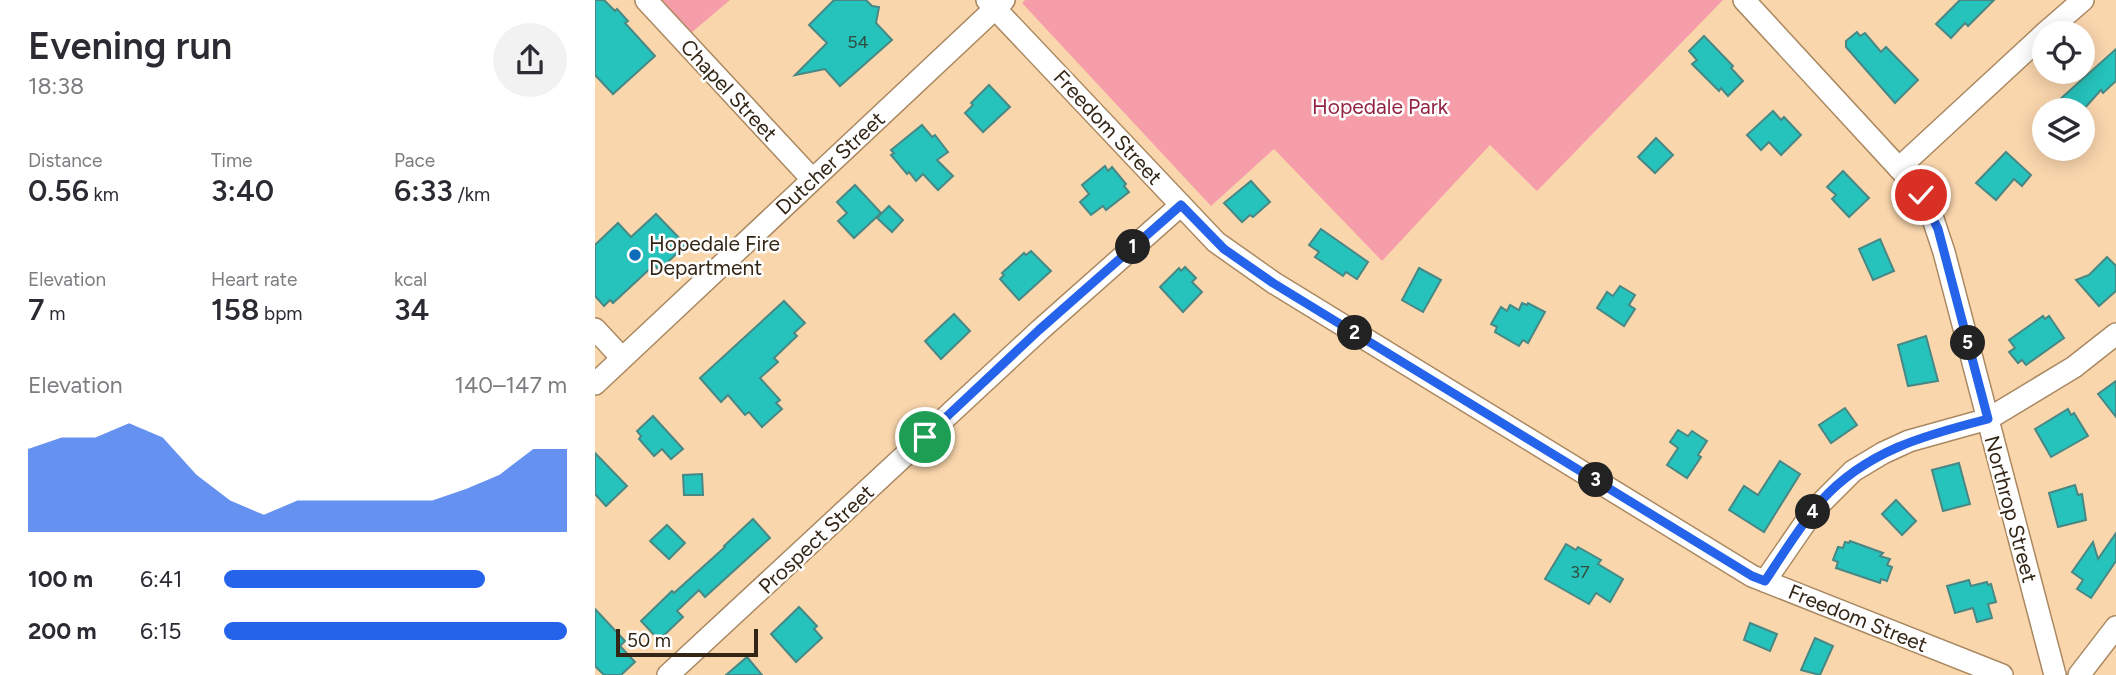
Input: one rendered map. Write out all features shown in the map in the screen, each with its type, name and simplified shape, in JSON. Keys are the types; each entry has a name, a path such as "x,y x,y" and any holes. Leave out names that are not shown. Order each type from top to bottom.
{"street":[{"name":"Chapel Street","path":"646,0 812,179"},
{"name":"Northrop Street","path":"1744,0 1899,168 1921,195 1938,229 2055,675"},
{"path":"2060,21 2083,0"},
{"name":"Dutcher Street","path":"595,384 995,3"},
{"name":"Freedom Street","path":"995,3 1224,249 1273,283 1741,569 2002,675"},
{"path":"1899,168 2032,46"},
{"name":"Prospect Street","path":"668,675 1039,330 1181,205"},
{"path":"595,329 622,358"},
{"path":"1765,581 1814,510 1853,471 1909,441 1988,419 2074,368 2116,334"},
{"path":"2079,675 2116,627"}],"green space":[{"path":"661,0 730,0 691,33"},
{"name":"Hopedale Park","path":"1025,0 1723,0 1537,191 1490,145 1382,261 1274,149 1211,206 1022,3"}],"building":[{"path":"595,0 604,0 615,11 617,9 628,21 625,23 655,56 613,94 595,75"},
{"path":"834,0 866,0 872,6 879,7 876,23 892,40 840,86 825,69 795,75 827,43 809,25"},
{"path":"1960,0 1994,0 1968,26 1965,23 1951,38 1936,24"},
{"path":"1857,32 1860,36 1865,33 1881,52 1886,47 1918,80 1895,103 1846,47 1846,41"},
{"path":"1704,36 1733,66 1731,68 1743,81 1728,96 1721,88 1719,91 1692,64 1697,60 1689,51"},
{"path":"2116,49 2116,81 2103,93 2101,90 2094,98 2061,98 2077,84 2095,84 2095,68"},
{"path":"989,85 1010,107 983,132 965,113"},
{"path":"1773,111 1781,120 1784,117 1801,135 1781,155 1769,142 1761,150 1747,135"},
{"path":"922,125 932,137 935,135 948,152 937,160 953,176 938,190 923,174 916,181 891,155 894,153 891,150"},
{"path":"1656,138 1673,155 1655,173 1638,157"},
{"path":"2006,152 2031,175 2022,186 2014,179 1996,200 1976,183"},
{"path":"1105,166 1108,171 1112,167 1129,192 1106,210 1103,206 1091,215 1080,202 1089,194 1082,185"},
{"path":"1843,171 1869,198 1849,217 1832,199 1836,195 1827,187"},
{"path":"1251,181 1270,202 1253,217 1250,215 1242,222 1224,203"},
{"path":"855,185 881,213 854,238 838,221 847,213 837,202"},
{"path":"889,206 903,220 892,232 877,218"},
{"name":"Hopedale Fire Department","path":"656,214 686,245 659,270 654,265 613,303 610,300 604,306 595,296 595,245 618,223 631,237"},
{"path":"1321,229 1368,262 1357,279 1346,272 1343,276 1315,257 1319,252 1309,245"},
{"path":"1880,239 1894,271 1873,280 1859,249"},
{"path":"1031,251 1051,271 1019,300 1000,279 1004,275 1002,273 1024,253 1026,255"},
{"path":"2107,257 2116,266 2116,291 2099,306 2076,280 2089,275"},
{"path":"1185,267 1196,278 1192,282 1202,292 1183,312 1160,287 1179,268 1181,271"},
{"path":"1419,268 1441,280 1423,312 1402,300"},
{"path":"1620,286 1635,295 1629,305 1635,309 1624,326 1597,308 1607,292 1613,296"},
{"path":"784,301 805,323 794,333 797,336 774,358 778,362 760,378 780,400 776,403 782,409 762,427 749,412 745,415 728,395 721,402 700,378"},
{"path":"1522,303 1528,303 1545,312 1528,343 1523,340 1519,346 1495,332 1497,327 1491,324 1501,307 1507,311 1510,305 1519,310"},
{"path":"954,314 970,331 941,359 925,341"},
{"path":"2043,316 2045,319 2049,316 2064,338 2026,365 2022,360 2018,363 2009,352 2015,348 2009,340"},
{"path":"1926,336 1938,381 1908,386 1898,345"},
{"path":"2116,381 2116,417 2098,394"},
{"path":"1845,408 1857,425 1831,443 1819,425"},
{"path":"2068,409 2071,415 2074,413 2088,436 2051,457 2035,429"},
{"path":"653,416 683,449 671,459 662,449 654,456 639,439 641,436 637,431"},
{"path":"1678,430 1688,436 1692,431 1707,441 1698,455 1701,457 1687,478 1667,465 1678,448 1670,442"},
{"path":"595,453 627,486 606,506 595,494"},
{"path":"1780,461 1800,474 1764,532 1729,510 1744,486 1758,495"},
{"path":"1959,463 1970,504 1943,511 1932,470"},
{"path":"702,474 703,495 684,495 683,475"},
{"path":"2075,485 2078,495 2082,494 2086,520 2058,527 2049,493"},
{"path":"1896,500 1916,521 1902,535 1882,514"},
{"path":"753,519 770,538 705,597 699,590 677,611 683,617 659,640 641,621"},
{"path":"667,525 685,543 669,559 650,541"},
{"path":"2116,533 2116,561 2091,598 2077,589 2083,580 2072,572 2093,542 2098,559"},
{"path":"1850,541 1883,553 1880,556 1890,559 1887,565 1892,567 1887,581 1881,579 1880,583 1836,568 1838,562 1833,560 1838,547 1843,548 1845,542"},
{"path":"1566,544 1576,550 1578,547 1601,560 1598,564 1623,579 1610,602 1596,593 1589,604 1545,579"},
{"path":"1969,580 1971,586 1987,582 1988,585 1991,584 1996,602 1988,604 1992,618 1977,622 1973,608 1955,613 1947,586"},
{"path":"799,607 817,626 814,629 822,638 796,662 771,634"},
{"path":"595,609 625,641 620,646 635,662 621,675 604,675 595,666"},
{"path":"1750,623 1777,634 1770,651 1744,640"},
{"path":"1815,638 1833,646 1820,675 1801,670"},
{"path":"747,657 762,675 726,675"}],"place":[{"name":"Hopedale Fire Department","path":"635,255"}],"route":[{"path":"925,437 1039,330 1181,205 1224,249 1273,283 1752,576 1765,581 1814,510 1853,471 1909,441 1988,419 1938,229 1921,195"}]}
